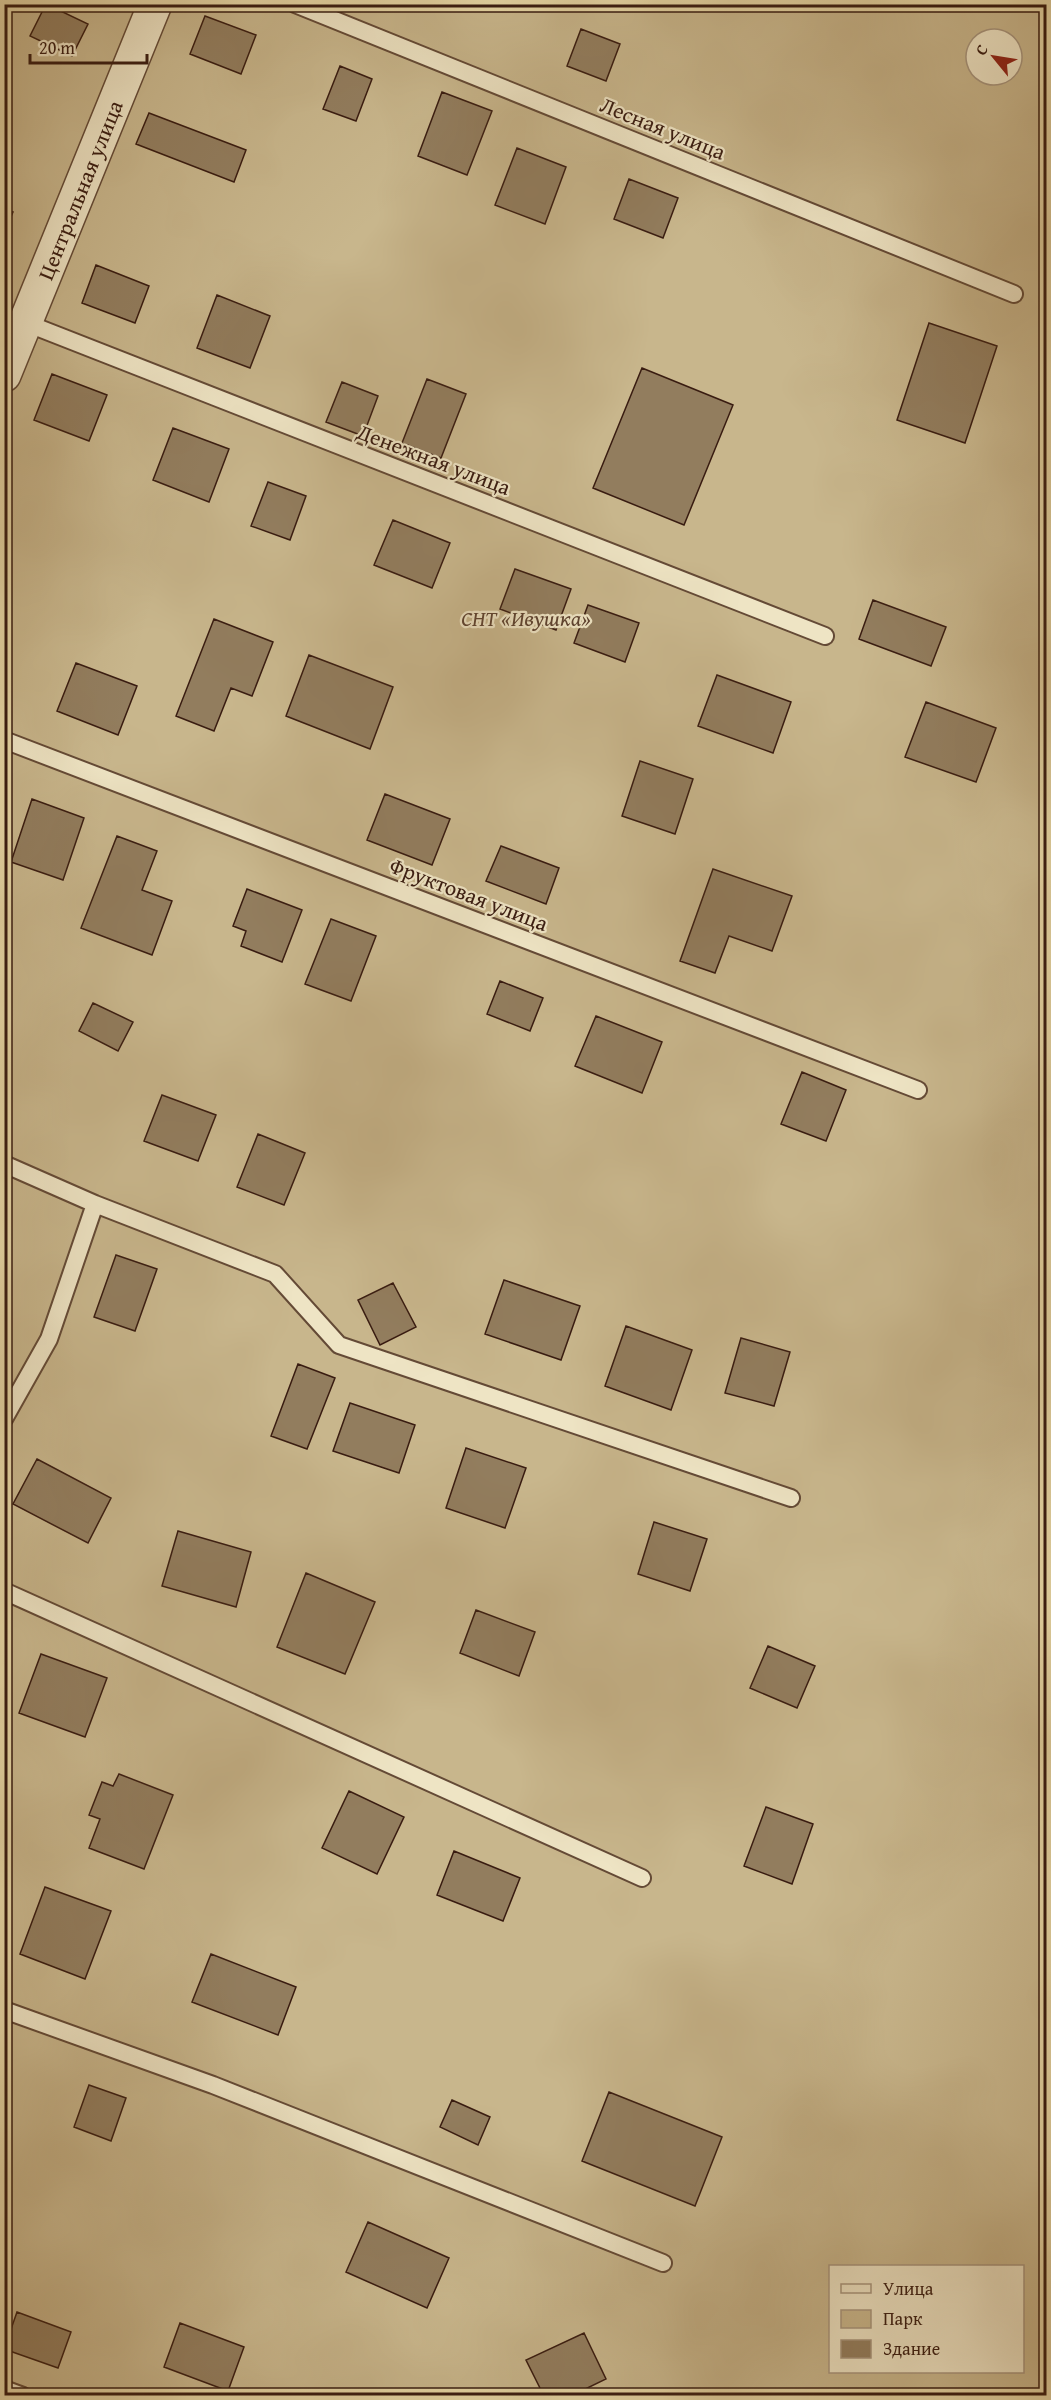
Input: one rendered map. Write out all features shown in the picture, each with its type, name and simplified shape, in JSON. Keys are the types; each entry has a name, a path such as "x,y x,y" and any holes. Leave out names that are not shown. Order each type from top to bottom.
{"street":[{"name":"Центральная улица","path":"4,375 155,4"}],"lane":[{"name":"Лесная улица","path":"295,4 1014,294"},
{"name":"Денежная улица","path":"26,323 825,636"},
{"name":"Фруктовая улица","path":"4,740 918,1090"},
{"path":"4,1164 95,1204 275,1274 339,1345 790,1498"},
{"path":"4,1419 49,1339 95,1204"},
{"path":"4,1592 642,1878"},
{"path":"4,2010 213,2085 663,2263"},
{"path":"4,2389 23,2396"}],"green space":[{"name":"СНТ «Ивушка»","path":"5,5 1046,5 1046,2395 5,2396"}],"building":[{"path":"46,4 88,24 72,56 30,36"},
{"path":"205,16 256,35 241,74 190,54"},
{"path":"581,29 620,44 606,81 567,66"},
{"path":"340,66 372,79 356,121 323,109"},
{"path":"442,92 492,111 467,175 418,156"},
{"path":"149,113 246,150 234,182 136,144"},
{"path":"517,148 566,167 545,224 495,205"},
{"path":"629,179 678,198 663,238 614,219"},
{"path":"4,209 13,212 4,233"},
{"path":"96,265 149,286 135,323 82,303"},
{"path":"217,295 270,316 250,368 197,348"},
{"path":"929,323 997,346 965,443 897,420"},
{"path":"642,368 733,405 684,525 593,488"},
{"path":"52,374 107,395 89,441 34,420"},
{"path":"427,379 466,394 441,458 402,443"},
{"path":"342,382 378,396 363,436 326,422"},
{"path":"173,428 229,449 209,502 153,480"},
{"path":"268,482 306,496 290,540 251,526"},
{"path":"393,520 450,543 432,588 374,565"},
{"path":"515,569 571,589 556,630 500,609"},
{"path":"873,600 946,627 931,666 859,639"},
{"path":"588,605 639,623 625,662 574,643"},
{"path":"214,619 273,642 252,696 231,688 214,731 176,716"},
{"path":"309,655 393,687 370,749 286,716"},
{"path":"76,663 137,686 118,735 57,711"},
{"path":"717,675 791,702 773,753 698,726"},
{"path":"926,702 996,728 976,782 905,757"},
{"path":"640,761 693,779 675,834 622,816"},
{"path":"385,794 450,819 432,865 367,840"},
{"path":"32,799 84,818 63,880 11,862"},
{"path":"117,836 157,851 142,890 172,901 152,955 81,928"},
{"path":"501,846 559,868 546,904 486,881"},
{"path":"713,869 792,896 772,951 729,936 715,973 680,961"},
{"path":"247,889 302,910 282,962 241,946 246,931 233,926"},
{"path":"331,919 376,936 351,1001 305,984"},
{"path":"500,981 543,998 530,1031 487,1014"},
{"path":"93,1003 133,1022 118,1051 79,1031"},
{"path":"596,1016 662,1042 642,1093 575,1066"},
{"path":"802,1072 846,1090 826,1141 781,1124"},
{"path":"162,1095 216,1115 198,1161 144,1141"},
{"path":"258,1134 305,1153 284,1205 237,1187"},
{"path":"116,1255 157,1269 135,1331 94,1317"},
{"path":"504,1280 580,1306 561,1360 485,1334"},
{"path":"393,1283 416,1327 380,1345 358,1300"},
{"path":"626,1326 692,1350 671,1410 605,1386"},
{"path":"741,1338 790,1352 774,1406 725,1393"},
{"path":"298,1364 335,1378 307,1449 271,1436"},
{"path":"350,1403 415,1425 399,1473 333,1451"},
{"path":"466,1448 526,1468 505,1528 446,1508"},
{"path":"37,1459 111,1498 88,1543 13,1504"},
{"path":"654,1522 707,1539 690,1591 638,1574"},
{"path":"178,1531 251,1552 236,1607 162,1586"},
{"path":"306,1573 375,1602 345,1674 277,1647"},
{"path":"476,1610 535,1632 519,1676 460,1653"},
{"path":"768,1646 815,1666 797,1708 750,1688"},
{"path":"41,1654 107,1678 85,1737 19,1713"},
{"path":"119,1774 173,1795 144,1869 89,1848 100,1819 89,1815 102,1782 113,1786"},
{"path":"349,1791 404,1817 377,1874 322,1848"},
{"path":"766,1807 813,1824 792,1884 744,1866"},
{"path":"454,1851 520,1878 503,1921 437,1895"},
{"path":"4,1866 11,1869 4,1883"},
{"path":"45,1887 111,1911 85,1979 20,1954"},
{"path":"211,1954 296,1987 278,2035 192,2002"},
{"path":"89,2085 126,2098 111,2141 74,2127"},
{"path":"609,2092 722,2137 695,2206 582,2161"},
{"path":"452,2100 490,2117 478,2145 440,2127"},
{"path":"368,2222 449,2258 427,2308 346,2272"},
{"path":"17,2312 71,2332 58,2368 4,2349"},
{"path":"180,2323 244,2347 228,2391 164,2367"},
{"path":"584,2333 606,2379 571,2396 544,2396 526,2360"}]}
